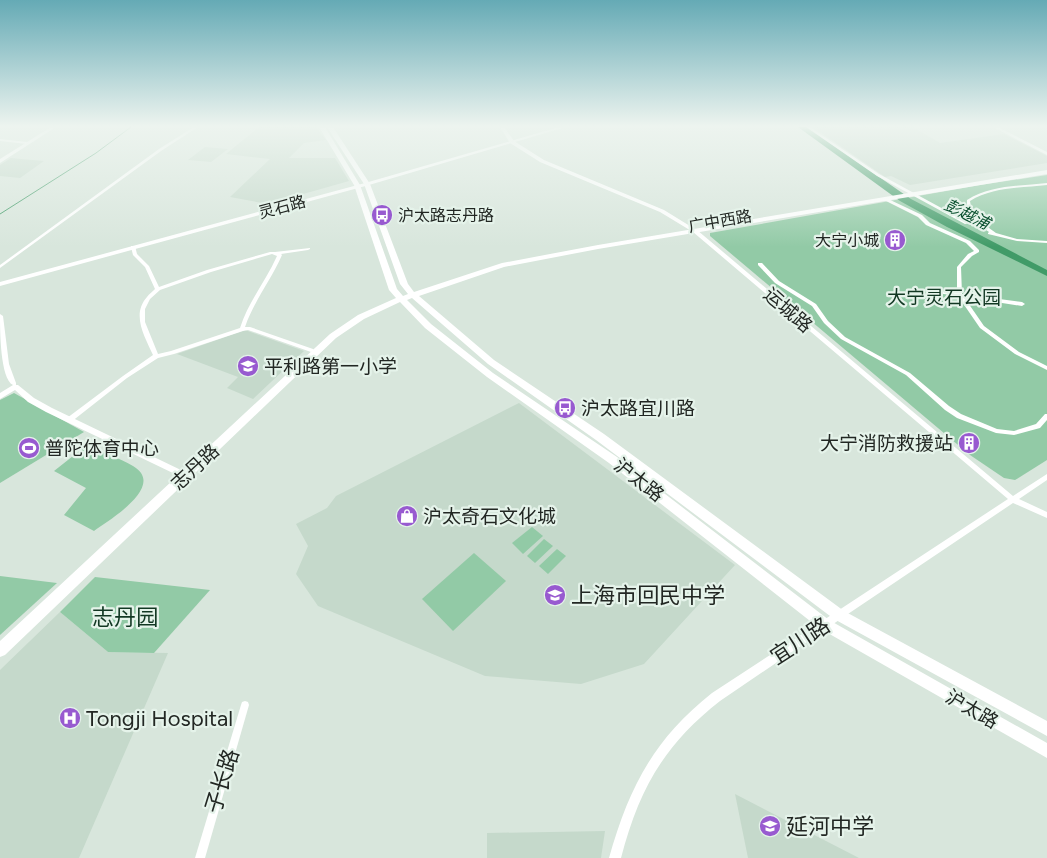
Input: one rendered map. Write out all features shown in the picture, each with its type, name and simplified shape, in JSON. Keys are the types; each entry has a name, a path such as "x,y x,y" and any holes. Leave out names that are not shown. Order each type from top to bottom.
{"main road":[{"name":"沪太路","path":"346,167 356,184 393,290 428,326 490,375 613,460 824,624 1047,751"},
{"name":"沪太路","path":"356,167 366,182 404,284 410,292 491,362 600,437 839,615 1047,729"},
{"name":"灵石路","path":"0,280 417,167"},
{"name":"广中西路","path":"399,297 410,292 502,265 693,228 1047,167"},
{"name":"广中西路","path":"905,192 1047,172"},
{"name":"灵石路","path":"0,284 356,184"},
{"name":"志丹路","path":"0,650 328,334 359,313 399,297"},
{"name":"志丹路","path":"0,641 333,336 361,317 399,297"}],"street":[{"path":"0,267 137,167"},
{"name":"运城路","path":"556,167 662,211 693,228 1013,500 1047,515"},
{"path":"866,167 905,192 967,224"},
{"path":"1047,184 989,192 968,201 968,207 975,220 992,233 1017,240 1047,242"},
{"path":"885,196 920,216 928,224 968,242 977,251 970,255 960,267 960,295 982,327 1017,353 1047,368"},
{"path":"133,247 135,254 147,266 158,289"},
{"path":"156,356 142,322 142,309 148,298 158,289 233,263 277,253 308,250"},
{"path":"242,328 250,306 267,281 278,260 280,255 277,253"},
{"path":"760,264 777,282 814,305 826,322 843,338 908,374 959,416 996,431 1014,433 1038,426 1047,416"},
{"path":"932,291 1022,304"},
{"path":"0,316 6,364 15,385 39,405 183,474"},
{"path":"69,420 124,377 156,356 199,344 242,328 248,328 311,350"},
{"path":"0,396 15,385"},
{"name":"宜川路","path":"615,858 622,828 637,792 655,760 676,732 708,702 1047,477"},
{"name":"子长路","path":"200,858 245,705"}],"shaded area":[{"path":"0,167 35,167 20,178 0,176"},
{"path":"262,167 341,167 349,181 268,204 230,197"},
{"path":"853,167 865,167 911,199 1047,270 1047,276 947,227 900,201"},
{"path":"871,167 1022,167 910,185 891,176 885,177"},
{"name":"平利路第一小学","path":"245,330 304,351 253,399 227,388 238,377 177,354"},
{"name":"上海市回民中学","path":"519,403 735,565 644,664 581,684 485,676 318,606 296,574 308,546 296,524 327,508 336,496"},
{"name":"Tongji Hospital","path":"60,612 108,652 168,653 79,858 0,858 0,670"},
{"name":"延河中学","path":"735,794 859,858 748,858"},
{"path":"605,831 601,858 487,858 487,833"}],"green space":[{"name":"大宁灵石公园","path":"1047,175 1047,460 1015,480 1004,478 970,455 710,236 710,233 980,185"},
{"name":"普陀体育中心","path":"14,393 84,432 0,483 0,400"},
{"path":"87,445 133,466 142,474 143,483 140,492 132,502 94,531 64,515 86,488 54,471"},
{"path":"532,527 543,536 523,554 512,543"},
{"path":"544,539 553,546 535,563 527,556"},
{"path":"557,549 566,556 548,574 539,566"},
{"path":"474,553 506,581 453,631 422,599"},
{"path":"0,576 57,583 0,635"},
{"name":"志丹园","path":"95,577 210,590 154,653 108,652 60,612"}],"waterway":[{"path":"0,214 74,167"}],"place":[{"name":"沪太路志丹路","path":"382,215"},
{"name":"大宁小城","path":"895,240"},
{"name":"平利路第一小学","path":"248,366"},
{"name":"沪太路宜川路","path":"565,408"},
{"name":"大宁消防救援站","path":"969,443"},
{"name":"普陀体育中心","path":"29,448"},
{"name":"沪太奇石文化城","path":"407,516"},
{"name":"上海市回民中学","path":"555,595"},
{"name":"Tongji Hospital","path":"70,718"},
{"name":"延河中学","path":"770,826"}],"water label":[{"name":"彭越浦","path":"967,214"}]}
